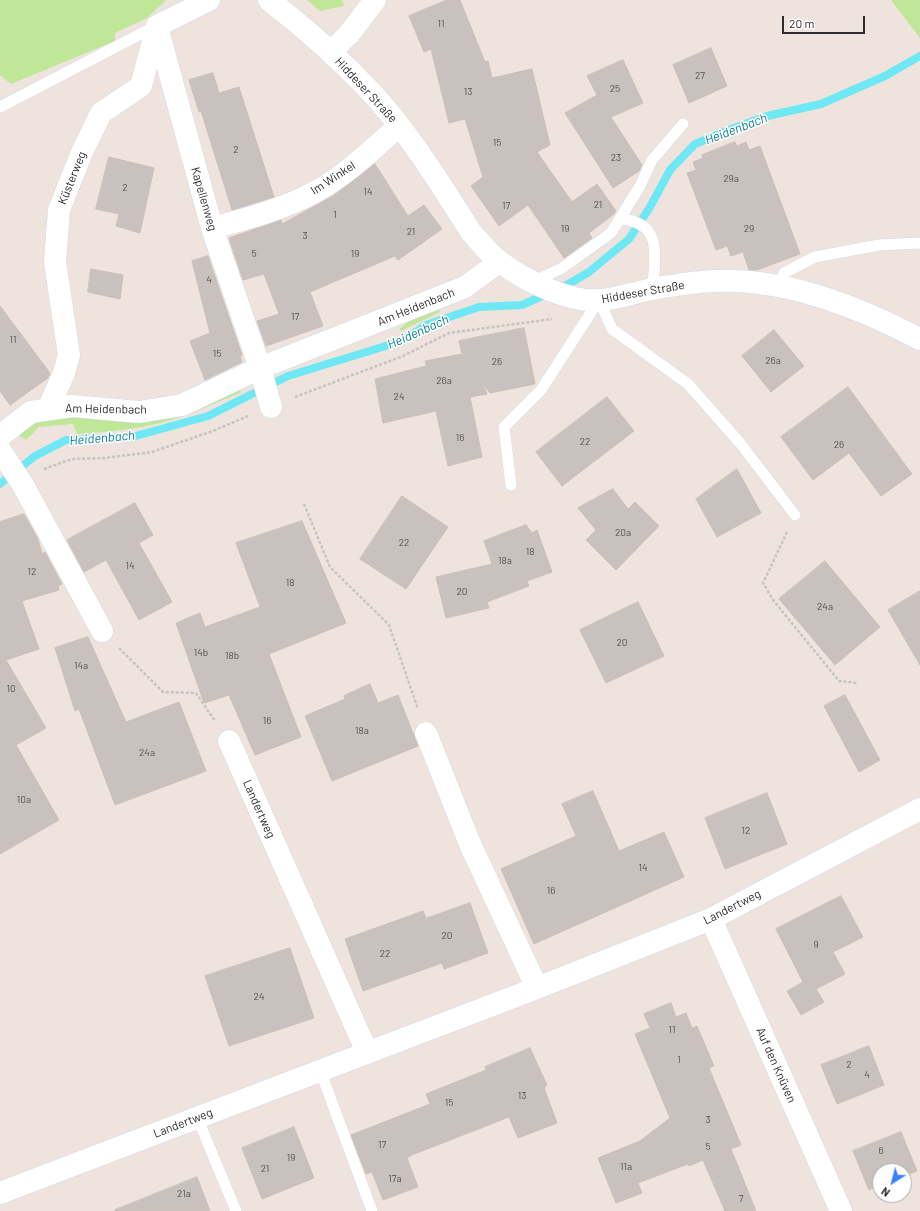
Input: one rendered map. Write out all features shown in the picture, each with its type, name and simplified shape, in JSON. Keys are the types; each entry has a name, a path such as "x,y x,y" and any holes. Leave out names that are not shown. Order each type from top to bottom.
{"street":[{"path":"157,26 209,0"},
{"name":"Hiddeser Straße","path":"269,0 302,26 371,91 399,126 471,232 499,262 537,284 573,298 598,300 707,280 736,281 779,287 818,297 880,319 920,340"},
{"path":"331,52 349,34 375,0"},
{"name":"Kapellenweg","path":"157,26 212,228 260,368"},
{"name":"Küsterweg","path":"48,410 64,373 69,355 55,262 59,210 82,152 101,113 140,86 157,26"},
{"name":"Im Winkel","path":"212,228 268,211 316,192 363,158 399,126"},
{"name":"Am Heidenbach","path":"0,436 31,412 72,406 139,412 182,405 260,368 465,287 499,262"},
{"path":"260,368 271,407"},
{"path":"9,464 102,631"},
{"path":"426,733 470,844 537,988"},
{"name":"Landertweg","path":"229,741 367,1052"},
{"name":"Landertweg","path":"0,1193 537,988 711,919 920,809"},
{"name":"Auf den Knüven","path":"711,919 841,1211"}],"lane":[{"path":"0,107 157,26"},
{"path":"537,284 592,248 611,233 622,219 652,160 683,124"},
{"path":"622,219 633,220 647,228 655,241 654,289"},
{"path":"779,287 784,273 815,257 879,245 920,243"},
{"path":"511,485 504,428 541,390 598,300"},
{"path":"598,300 612,329 688,384 740,443 795,515"},
{"path":"320,1070 372,1211"},
{"path":"197,1117 236,1211"}],"path":[{"path":"304,504 330,567 389,625 426,733"},
{"path":"795,515 763,584 773,600 839,681 857,683"},
{"path":"102,631 163,692 196,693 229,741"}],"green space":[{"path":"0,0 166,0 147,18 115,33 115,41 11,84 0,75"},
{"path":"307,0 342,0 344,6 320,11"},
{"path":"891,0 920,0 920,38"},
{"path":"439,309 440,312 401,331 399,329 418,314"},
{"path":"237,389 242,392 190,414 188,410"},
{"path":"182,415 181,417 143,427 117,431 77,434 73,424 39,427 26,440 17,434 37,418"}],"building":[{"path":"447,0 460,0 485,62 488,61 492,78 532,69 550,145 537,152 572,202 597,184 616,211 589,233 592,238 564,258 528,205 499,226 471,186 483,177 465,119 449,123 431,49 424,52 409,16"},
{"path":"711,48 727,86 689,103 673,65"},
{"path":"623,60 643,103 611,117 642,165 639,171 613,188 565,113 597,95 587,76"},
{"path":"213,73 219,93 239,87 274,197 232,210 201,111 199,112 189,80"},
{"path":"735,142 737,146 746,142 749,150 760,146 800,254 757,270 749,270 743,252 731,256 727,246 716,250 687,173 696,170 693,162 703,158 702,155"},
{"path":"109,157 154,168 140,233 116,226 119,214 96,209"},
{"path":"375,164 408,216 424,205 442,229 398,260 395,256 310,292 323,326 266,346 257,321 279,314 264,274 243,280 229,238 281,220 282,224 333,196"},
{"path":"208,256 242,355 240,356 242,362 205,380 190,341 210,333 192,261"},
{"path":"91,269 123,275 120,299 88,292"},
{"path":"0,306 50,373 48,378 10,405 0,391"},
{"path":"524,328 535,384 490,393 483,384 487,394 470,397 482,457 448,466 436,411 383,423 375,379 426,366 425,361 462,354 459,341"},
{"path":"774,330 804,366 771,392 742,356"},
{"path":"848,387 912,474 881,496 849,453 813,480 781,437"},
{"path":"607,397 634,431 562,486 536,452"},
{"path":"737,469 761,513 717,537 696,499"},
{"path":"613,489 628,509 635,502 659,526 616,570 586,540 596,530 578,508"},
{"path":"402,496 448,527 406,589 360,559"},
{"path":"135,503 153,535 139,543 172,602 139,620 106,560 84,572 67,540"},
{"path":"24,514 38,539 42,554 45,552 62,584 58,586 59,590 22,601 39,649 6,660 46,728 16,745 59,820 0,854 0,522"},
{"path":"302,521 346,623 269,654 301,737 255,755 229,695 204,703 176,623 200,613 205,627 260,607 236,543"},
{"path":"526,525 532,533 537,530 552,572 527,581 529,586 487,602 489,608 446,618 436,577 492,564 484,541"},
{"path":"825,561 880,627 835,665 779,599"},
{"path":"920,591 920,665 888,610"},
{"path":"638,602 664,656 606,683 580,630"},
{"path":"88,637 126,722 179,702 206,771 115,805 79,709 75,711 55,648"},
{"path":"370,684 378,703 398,695 418,746 332,781 305,716 345,699 344,696"},
{"path":"845,695 880,760 859,772 824,706"},
{"path":"593,791 619,851 664,832 684,877 534,944 501,869 576,836 562,804"},
{"path":"767,793 787,844 725,869 705,818"},
{"path":"841,896 863,937 833,952 845,974 816,989 824,1002 801,1015 787,991 803,982 776,929"},
{"path":"470,903 488,953 444,969 442,963 363,991 345,939 423,911 426,918"},
{"path":"290,948 314,1018 229,1046 205,976"},
{"path":"671,1003 676,1017 686,1013 692,1028 697,1026 714,1066 709,1068 741,1145 731,1149 756,1211 725,1211 703,1160 689,1166 688,1164 638,1183 642,1193 616,1203 598,1158 640,1141 670,1118 635,1034 650,1028 644,1014"},
{"path":"869,1046 884,1085 837,1104 821,1065"},
{"path":"530,1048 547,1085 544,1088 557,1123 518,1138 509,1117 412,1155 407,1158 418,1187 383,1200 372,1172 366,1174 351,1135 430,1104 426,1094 486,1070 485,1067"},
{"path":"294,1127 314,1178 262,1199 242,1148"},
{"path":"901,1132 917,1171 912,1173 912,1163 872,1163 872,1189 869,1190 853,1151"},
{"path":"197,1177 210,1211 115,1211 115,1210"}],"waterway":[{"name":"Heidenbach","path":"560,289 589,272 629,239 650,207 670,170 695,144 767,116 821,104 885,76 920,56"},
{"name":"Heidenbach","path":"0,484 35,456 66,440 132,437 208,416 288,376 402,341 426,325 479,307 522,305 549,293"}]}
